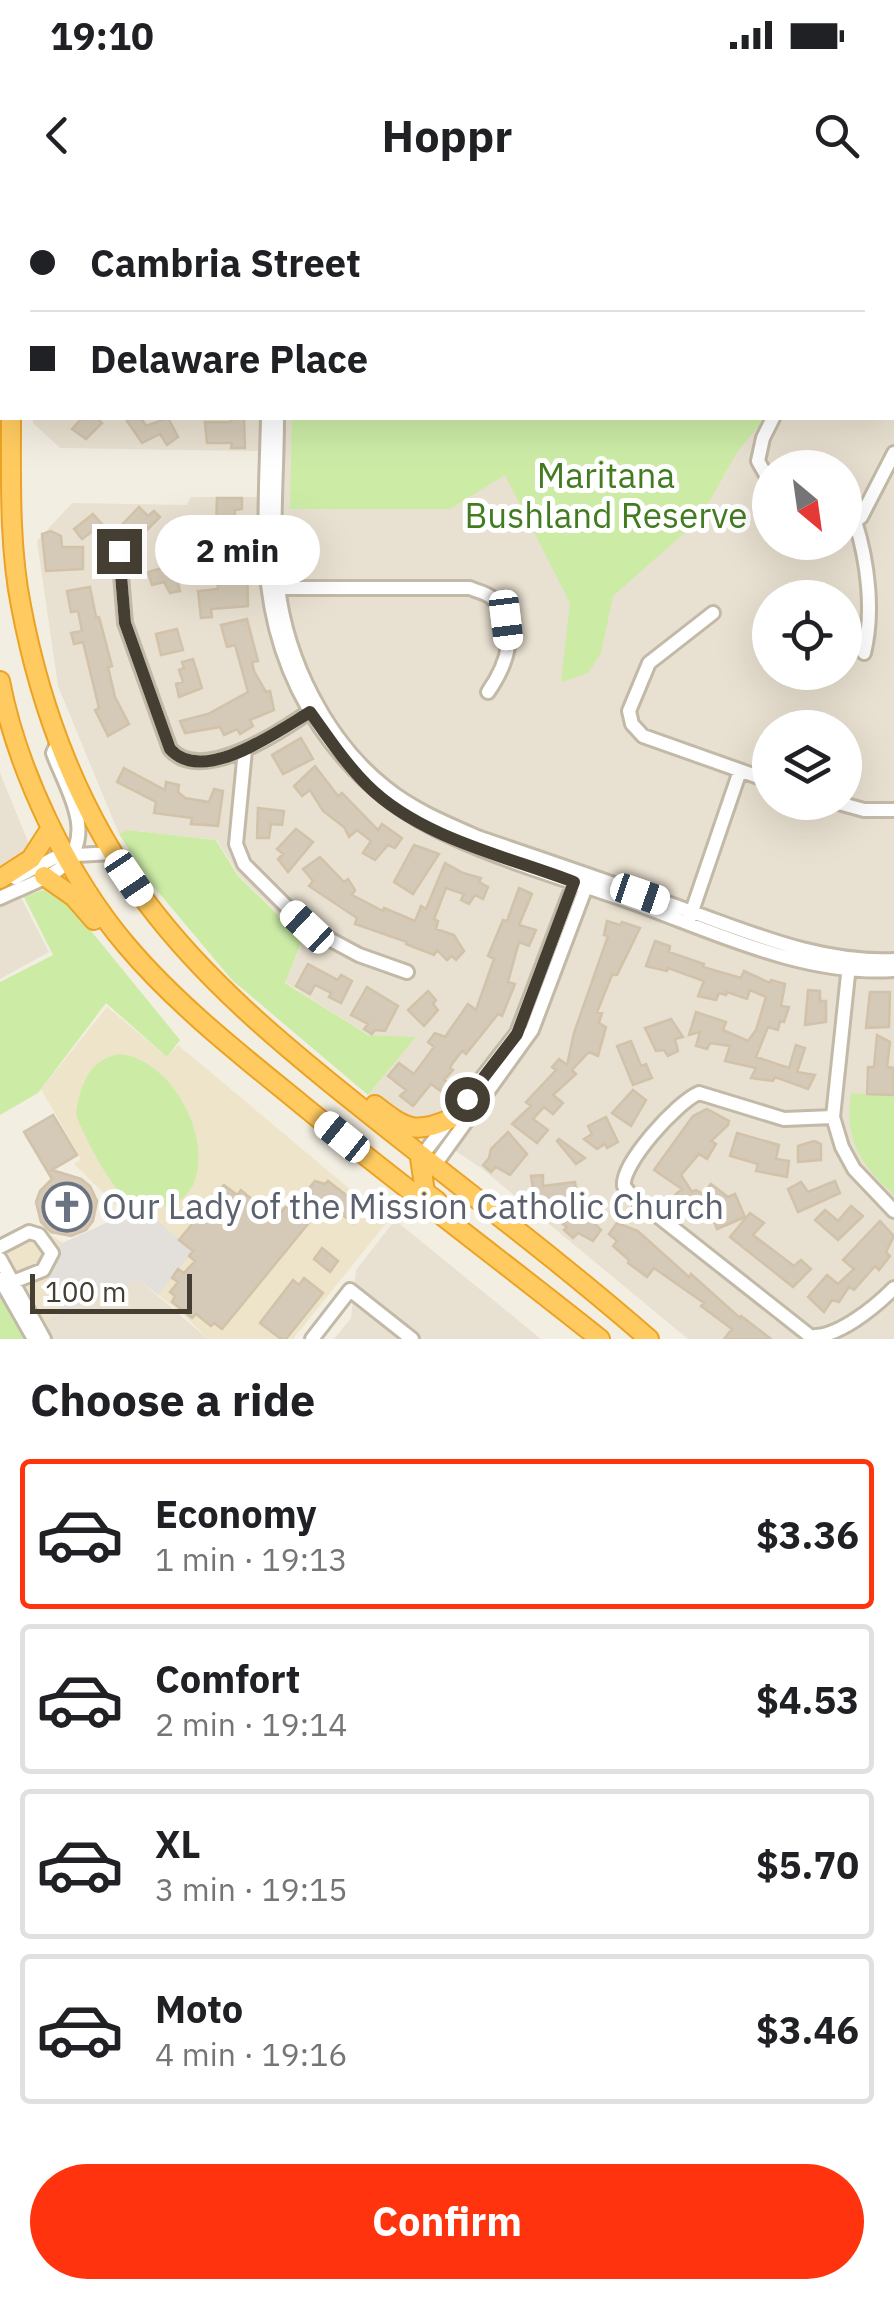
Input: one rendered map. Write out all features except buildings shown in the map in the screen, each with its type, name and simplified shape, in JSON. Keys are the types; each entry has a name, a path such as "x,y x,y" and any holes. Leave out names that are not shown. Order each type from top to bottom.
{"highway":[{"path":"12,420 14,535 20,604 58,742 113,853 146,902 200,968 320,1075 649,1339"},
{"path":"0,681 5,707 50,828 97,907 127,946 184,1004 371,1160 600,1339"},
{"path":"0,883 31,859 50,828"},
{"path":"44,876 74,897 114,946 127,946"},
{"path":"320,1075 337,1074 408,1128 428,1129 450,1119"},
{"path":"371,1160 397,1173 424,1162"},
{"path":"424,1162 425,1192 492,1244 519,1275"}],"street":[{"path":"268,420 266,527 274,588 293,649 314,709 386,788 480,838 582,879 849,965 894,970"},
{"path":"274,588 278,420"},
{"path":"760,450 773,420"},
{"path":"862,513 894,453"},
{"path":"119,551 125,623 170,749 178,758 205,763 246,750 314,709"},
{"path":"858,560 870,618 864,653"},
{"path":"274,588 470,588 492,597 506,620 510,648 503,670 488,692"},
{"path":"713,613 649,663 629,711 630,718 643,736 752,774"},
{"path":"0,898 62,868 80,826 53,753 58,742"},
{"path":"246,750 236,844 244,864 307,927 359,955 407,972"},
{"path":"691,917 740,770"},
{"path":"862,809 894,810"},
{"path":"0,883 68,856 113,853"},
{"path":"424,1162 450,1119 517,1034 582,879"},
{"path":"424,1162 532,1030 582,879"},
{"path":"849,965 894,960"},
{"path":"849,965 833,1117 842,1148 854,1169 894,1212"},
{"path":"833,1117 784,1118 699,1093 681,1102 651,1139 626,1170 624,1186 810,1336 818,1339 832,1334 864,1316 894,1288"},
{"path":"0,1247 30,1232 40,1234 52,1253 43,1270 6,1280"},
{"path":"0,1260 34,1339"},
{"path":"6,1280 44,1339"},
{"path":"312,1339 350,1290 412,1339"}],"shaded area":[{"path":"33,420 894,420 894,1339 688,1339 480,1167 368,1095 415,1038 368,1035 285,982 304,939 239,876 217,840 128,830 119,834 58,686 37,541 72,503 187,505 191,497 263,497 262,451 60,448"},
{"path":"0,773 40,871 15,886 49,952 0,979"},
{"path":"107,1007 167,1057 178,1045 388,1221 293,1339 208,1339 139,1280 44,1321 0,1240 31,1223 63,1243 125,1214 74,1164 81,1159 41,1089"},
{"path":"126,1214 154,1218 193,1251 158,1295 139,1280 63,1313 43,1270 52,1253 63,1243"},
{"path":"395,1220 541,1339 334,1339 351,1318 356,1270"},
{"path":"139,1280 208,1339 53,1339 44,1321"}],"green space":[{"name":"Maritana Bushland Reserve","path":"292,420 763,420 738,451 698,521 613,596 601,653 588,673 561,682 570,603 505,475 450,509 290,509"},
{"path":"128,830 216,840 238,876 303,939 285,983 368,1035 416,1037 368,1095 232,980 149,881 119,834"},
{"path":"46,889 74,910 180,1040 167,1057 106,1003 38,1093 0,1115 0,982 53,955 24,897"},
{"path":"118,1054 137,1058 154,1069 169,1083 192,1121 198,1164 194,1183 183,1198 170,1205 157,1207 128,1200 98,1160 76,1115 80,1094 92,1069"},
{"path":"851,1093 894,1096 894,1195 872,1173 857,1150 850,1124"},
{"path":"0,1296 24,1339 0,1339"}],"place":[{"name":"Our Lady of the Mission Catholic Church","path":"67,1207"}],"route":[{"path":"119,551 125,623 170,749 178,758 205,763 246,750 310,712 368,786 398,808 452,838 574,882 527,1014 504,1054 467,1099"}]}
